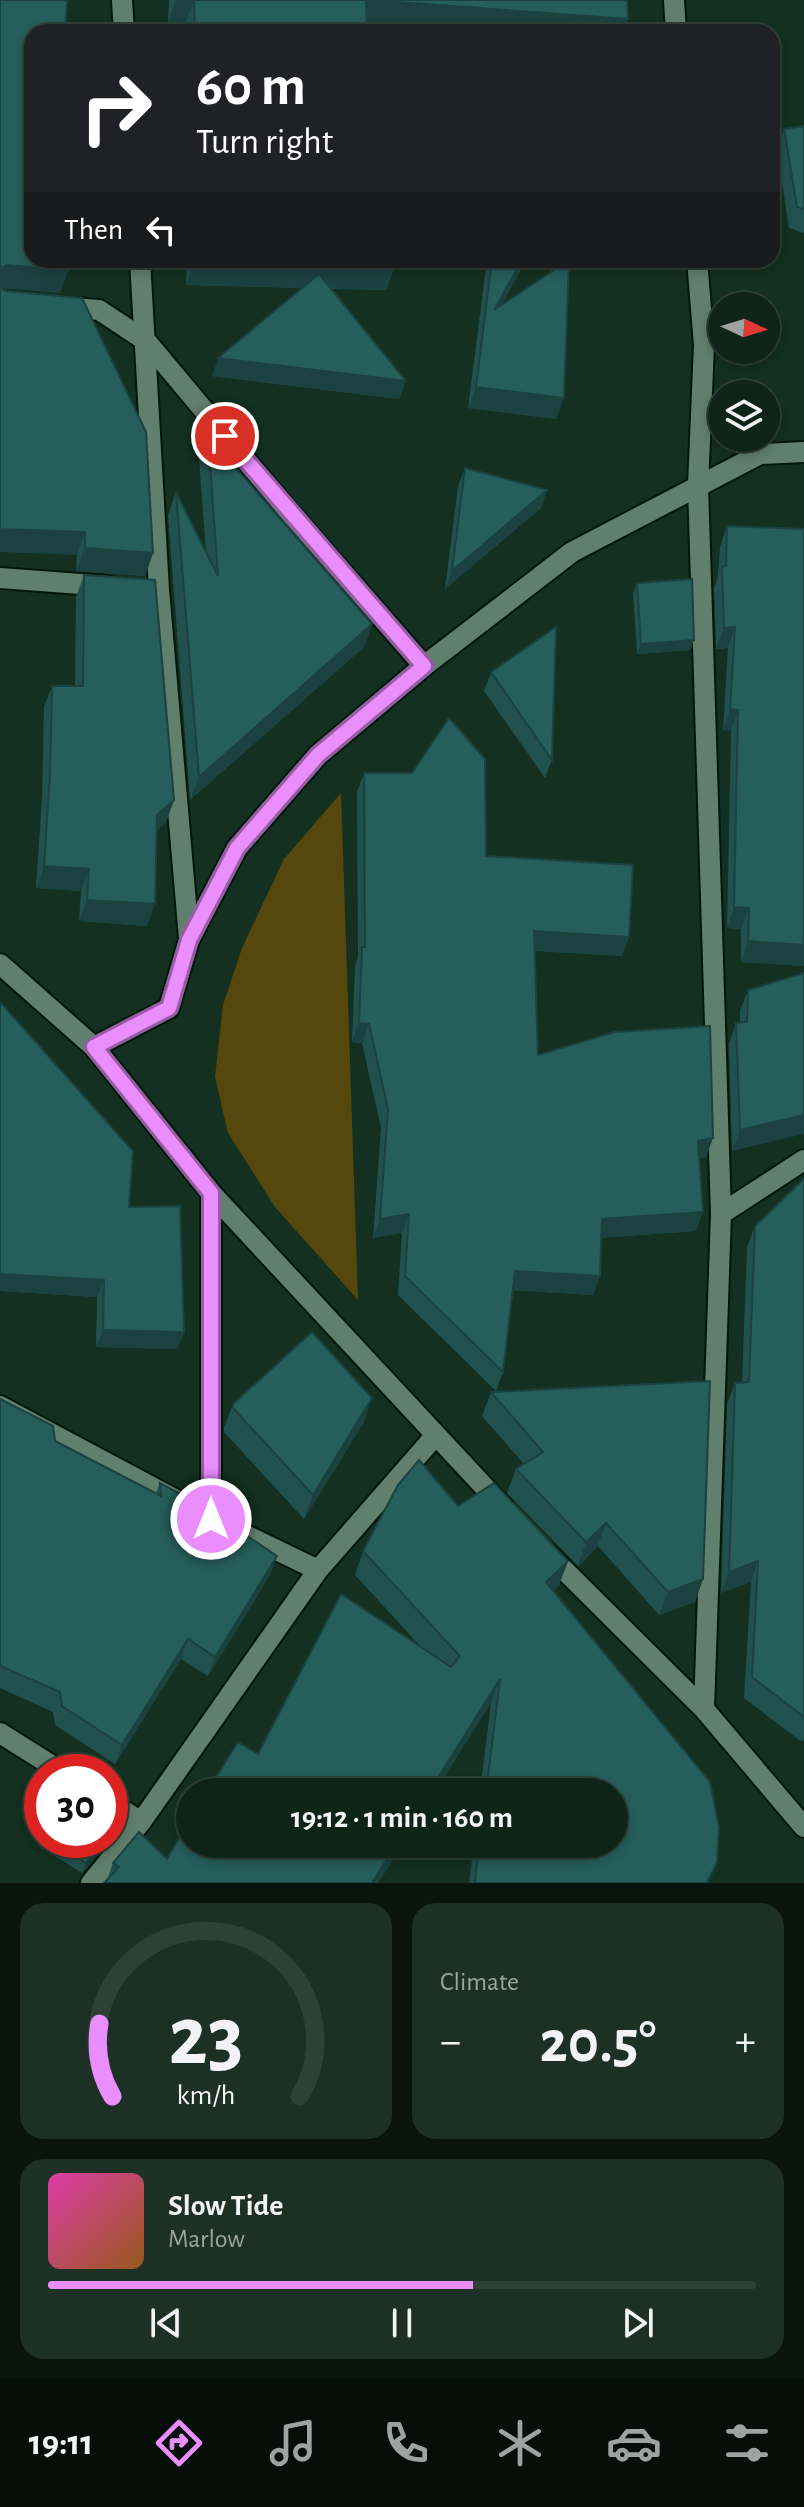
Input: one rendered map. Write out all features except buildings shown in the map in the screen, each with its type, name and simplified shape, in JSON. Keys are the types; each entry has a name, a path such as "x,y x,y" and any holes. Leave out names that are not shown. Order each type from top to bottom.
{"street":[{"path":"122,0 124,24"},
{"path":"674,0 676,24"},
{"path":"141,268 146,341 143,589 189,940"},
{"path":"698,268 704,345 698,486 721,1214 704,1709"},
{"path":"42,305 99,310 146,341 424,666"},
{"path":"94,1047 169,1008 189,940 237,848 318,755 424,666 572,552 760,454 804,452"},
{"path":"0,578 143,589"},
{"path":"0,964 94,1047 211,1193 517,1522"},
{"path":"721,1214 804,1160"},
{"path":"211,1193 211,1519"},
{"path":"0,1406 211,1519 318,1570"},
{"path":"91,1883 141,1822 318,1570 435,1436"},
{"path":"537,1543 704,1709 804,1827"},
{"path":"0,1733 33,1754"},
{"path":"128,1814 141,1822"}],"shaded area":[{"path":"341,793 358,1300 275,1207 228,1133 215,1077 223,1005 242,948 284,859"}],"route":[{"path":"211,1519 211,1193 94,1047 169,1008 189,940 237,848 318,755 424,666 225,436"}]}
